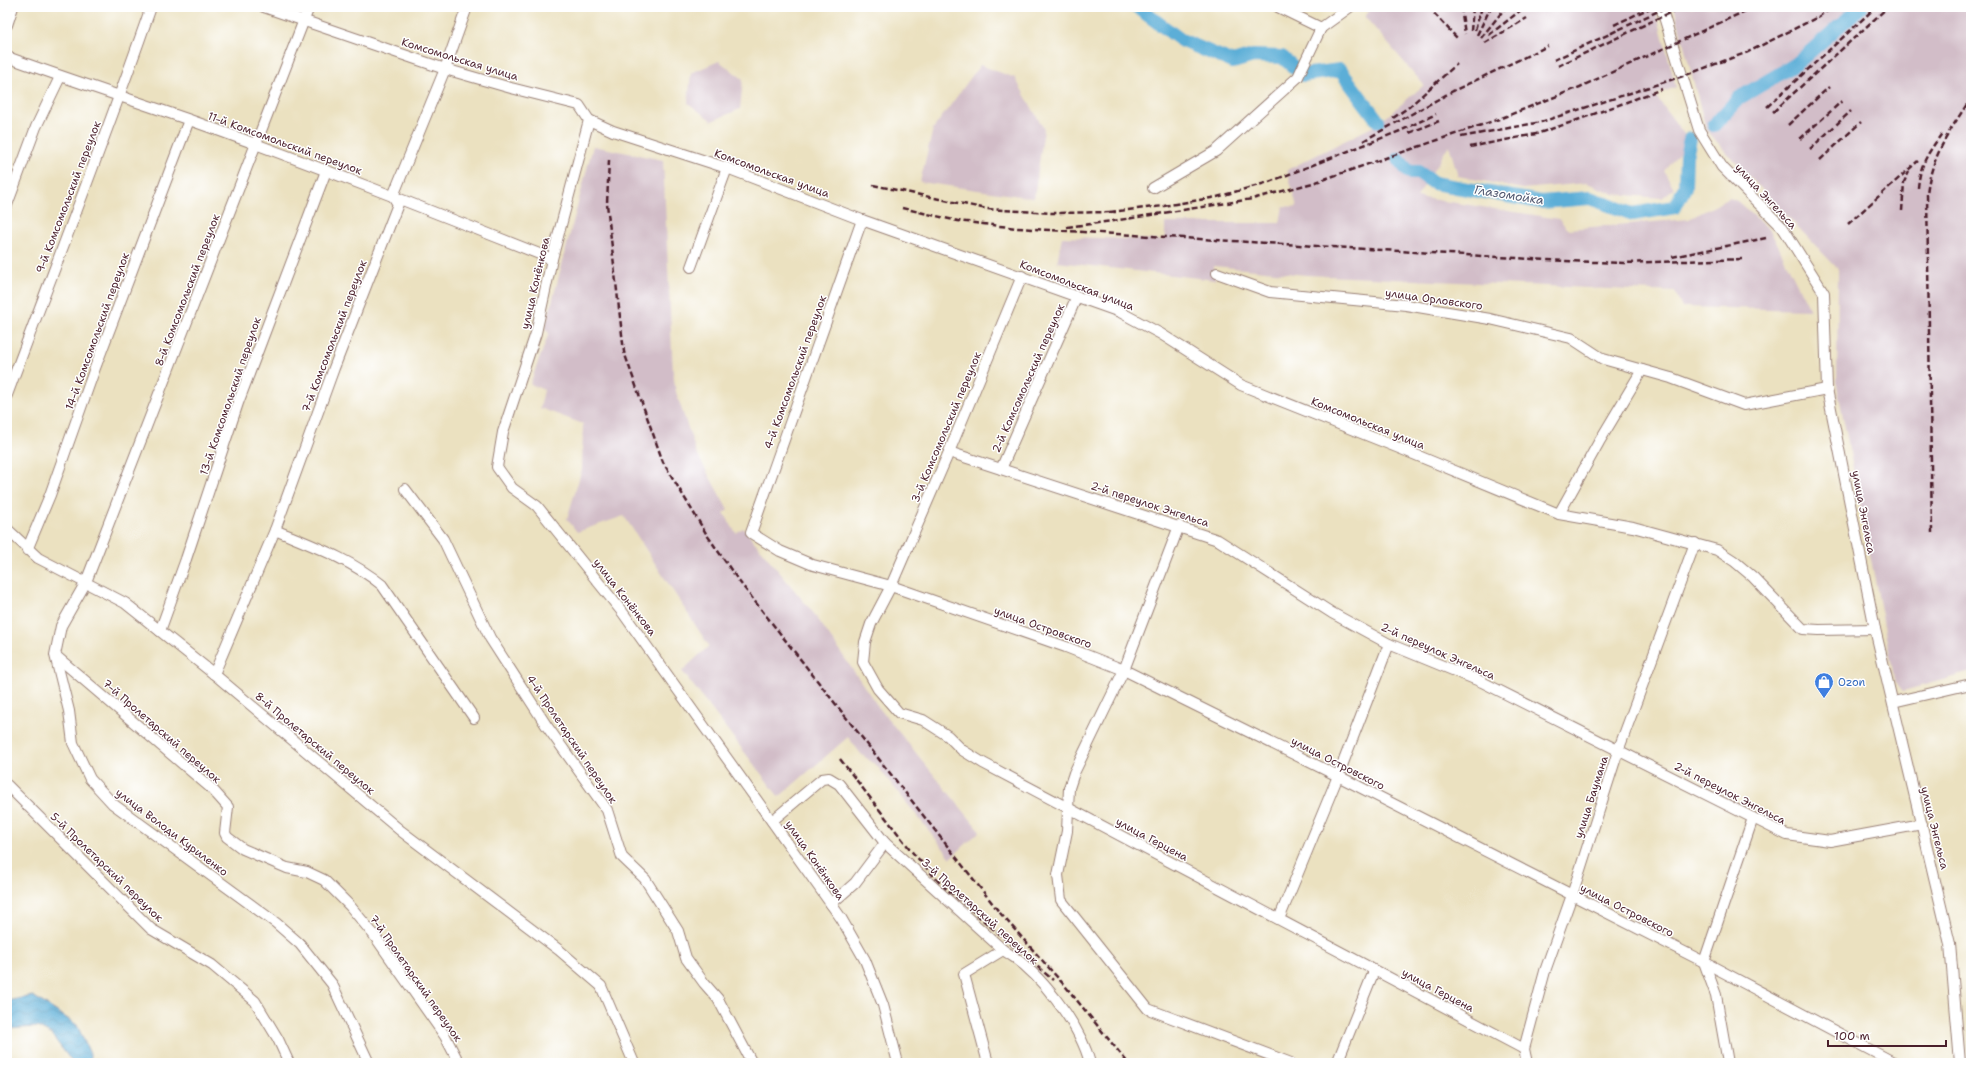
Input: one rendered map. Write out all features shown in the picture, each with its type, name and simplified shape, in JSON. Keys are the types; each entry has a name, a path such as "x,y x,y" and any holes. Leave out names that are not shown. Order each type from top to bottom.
{"street":[{"path":"7,24 13,7"},
{"name":"9-й Комсомольский переулок","path":"7,396 120,96 151,7"},
{"name":"Комсомольская улица","path":"264,7 445,69 511,88 579,105 589,120 613,131 727,168 862,220 1120,312 1161,334 1241,385 1559,514 1633,527 1717,550 1734,560 1753,577 1803,629 1875,629"},
{"name":"8-й Комсомольский переулок","path":"86,582 309,7"},
{"name":"7-й Комсомольский переулок","path":"214,674 275,530 334,368 398,204 393,196 445,69 467,7"},
{"path":"1278,7 1321,28"},
{"path":"1153,188 1216,151 1298,77 1321,28 1350,7"},
{"name":"улица Энгельса","path":"1661,7 1699,130 1722,167 1783,228 1824,293 1827,389 1875,629 1894,702 1950,944 1960,1063"},
{"name":"11-й Комсомольский переулок","path":"7,57 60,77 189,120 393,196 552,258"},
{"path":"7,205 36,127 60,77"},
{"name":"14-й Комсомольский переулок","path":"27,550 50,494 95,368 189,120"},
{"name":"улица Конёнкова","path":"589,120 552,258 536,333 503,432 496,467 512,488 537,506 623,613 831,904 865,960 883,1006 898,1063"},
{"path":"691,267 727,168"},
{"name":"13-й Комсомольский переулок","path":"160,631 238,403 326,171"},
{"name":"4-й Комсомольский переулок","path":"751,533 862,220"},
{"name":"улица Орловского","path":"1217,273 1270,292 1406,306 1490,319 1571,338 1603,359 1671,378 1744,405 1808,391 1827,389"},
{"name":"3-й Комсомольский переулок","path":"891,586 949,452 1022,276"},
{"name":"2-й Комсомольский переулок","path":"1001,469 1077,296"},
{"path":"1559,514 1599,442 1642,370"},
{"name":"2-й переулок Энгельса","path":"949,452 1218,540 1332,613 1389,644 1482,682 1787,835 1830,841 1922,824"},
{"name":"4-й Пролетарский переулок","path":"405,489 443,539 490,638 546,725 607,810 622,857 645,879 670,918 678,931 686,958 718,999 752,1063"},
{"path":"1178,526 1124,670 1074,773 1069,788 1067,831 1058,875 1061,900 1148,1009 1291,1063"},
{"name":"8-й Пролетарский переулок","path":"7,529 27,550 38,558 125,603 214,674 401,831 559,950 601,986 634,1063"},
{"path":"275,530 343,558 364,570 382,585 474,718"},
{"name":"улица Островского","path":"751,533 780,551 813,565 891,586 1066,647 1124,670 1338,776 1704,962 1895,1063"},
{"name":"улица Баумана","path":"1527,1063 1524,1049 1546,971 1618,751 1695,543"},
{"name":"улица Володи Куриленко","path":"86,582 61,626 56,655 70,711 72,743 90,779 113,804 276,923 300,944 332,984 369,1063"},
{"name":"улица Герцена","path":"891,586 872,624 865,642 863,662 878,689 899,713 923,720 948,736 962,750 983,763 1524,1049"},
{"path":"1279,919 1338,776 1389,644"},
{"name":"7-й Пролетарский переулок","path":"56,655 212,789 228,807 225,833 227,837 243,849 287,868 307,872 324,880 374,935 444,1036 459,1063"},
{"path":"1894,702 1971,684"},
{"name":"3-й Пролетарский переулок","path":"772,821 822,779 829,778 839,784 885,843 1003,950 1018,958 1058,1002 1074,1024 1090,1063"},
{"name":"5-й Пролетарский переулок","path":"7,786 151,929 212,965 255,1001 278,1039 289,1063"},
{"path":"1728,1063 1716,995 1704,962 1753,818"},
{"path":"831,904 855,883 885,843"},
{"path":"988,1063 964,974 1003,950"},
{"path":"1337,1063 1374,971"}],"shaded area":[{"path":"1372,7 1655,7 1676,87 1655,95 1689,141 1664,171 1674,188 1662,198 1614,194 1587,183 1523,189 1458,176 1449,145 1417,197 1559,219 1568,229 1689,219 1730,198 1737,201 1770,230 1810,310 1682,307 1675,292 1306,275 1214,266 1215,280 1057,262 1062,237 1165,240 1165,223 1280,223 1283,206 1297,207 1287,170 1378,124 1424,85 1365,17"},
{"path":"1674,7 1971,7 1971,672 1903,691 1895,682 1837,386 1838,269 1724,150 1706,129"},
{"path":"719,61 743,79 740,109 712,121 688,103 691,73"},
{"path":"980,65 1015,78 1044,129 1034,198 920,182 933,129"},
{"path":"593,146 663,160 673,373 676,392 696,452 728,510 724,513 736,533 743,528 815,615 879,708 980,831 951,858 877,766 861,754 848,737 779,797 682,671 709,646 624,516 577,532 567,519 582,469 583,424 540,408 544,390 530,384 549,333 545,329"}],"water":[{"path":"33,996 77,1025 90,1054 92,1063 73,1063 51,1034 37,1027 7,1029 7,1001"}],"waterway":[{"name":"Глазомойка","path":"1137,7 1181,40 1233,62 1253,56 1282,57 1303,75 1340,70 1378,121"},
{"name":"Глазомойка","path":"1714,125 1739,98 1796,64 1861,7"},
{"name":"Глазомойка","path":"1398,159 1409,172 1418,172 1434,183 1541,202 1590,198 1633,214 1675,207 1685,187 1686,156 1690,139"}],"railway":[{"path":"1428,7 1457,38"},
{"path":"1461,7 1465,34"},
{"path":"1471,31 1473,7"},
{"path":"1475,30 1482,7"},
{"path":"1477,35 1491,7"},
{"path":"1481,38 1506,7"},
{"path":"1614,25 1652,7"},
{"path":"1554,60 1667,7"},
{"path":"1558,66 1682,7"},
{"path":"1067,227 1252,199 1313,183 1499,119 1580,87 1754,7"},
{"path":"1461,137 1541,122 1683,76 1748,52 1818,17 1833,7"},
{"path":"1767,107 1876,7"},
{"path":"1773,112 1888,7"},
{"path":"1489,35 1521,10"},
{"path":"1485,43 1527,18"},
{"path":"1363,141 1453,91 1548,46"},
{"path":"1393,118 1409,107 1457,64"},
{"path":"1788,125 1829,87"},
{"path":"1470,147 1536,134 1662,89"},
{"path":"1932,533 1927,194 1929,180 1937,155 1949,132 1971,98"},
{"path":"1800,139 1842,101"},
{"path":"1810,149 1851,111"},
{"path":"1110,212 1164,206 1217,197 1269,182 1400,131 1436,114"},
{"path":"1409,133 1439,121"},
{"path":"1820,160 1861,122"},
{"path":"1918,188 1919,179 1926,158 1943,132"},
{"path":"609,160 607,204 624,352 663,462 707,535 738,580 1000,913 1066,987 1128,1063"},
{"path":"1848,224 1918,161"},
{"path":"1902,211 1904,182 1909,172"},
{"path":"873,185 987,209 1052,213 1116,212"},
{"path":"902,208 958,221 1017,228 1565,261 1624,263 1745,259"},
{"path":"1672,257 1766,238"},
{"path":"840,759 913,853 941,884 1053,980"}],"place":[{"name":"Ozon","path":"1824,699"}]}
